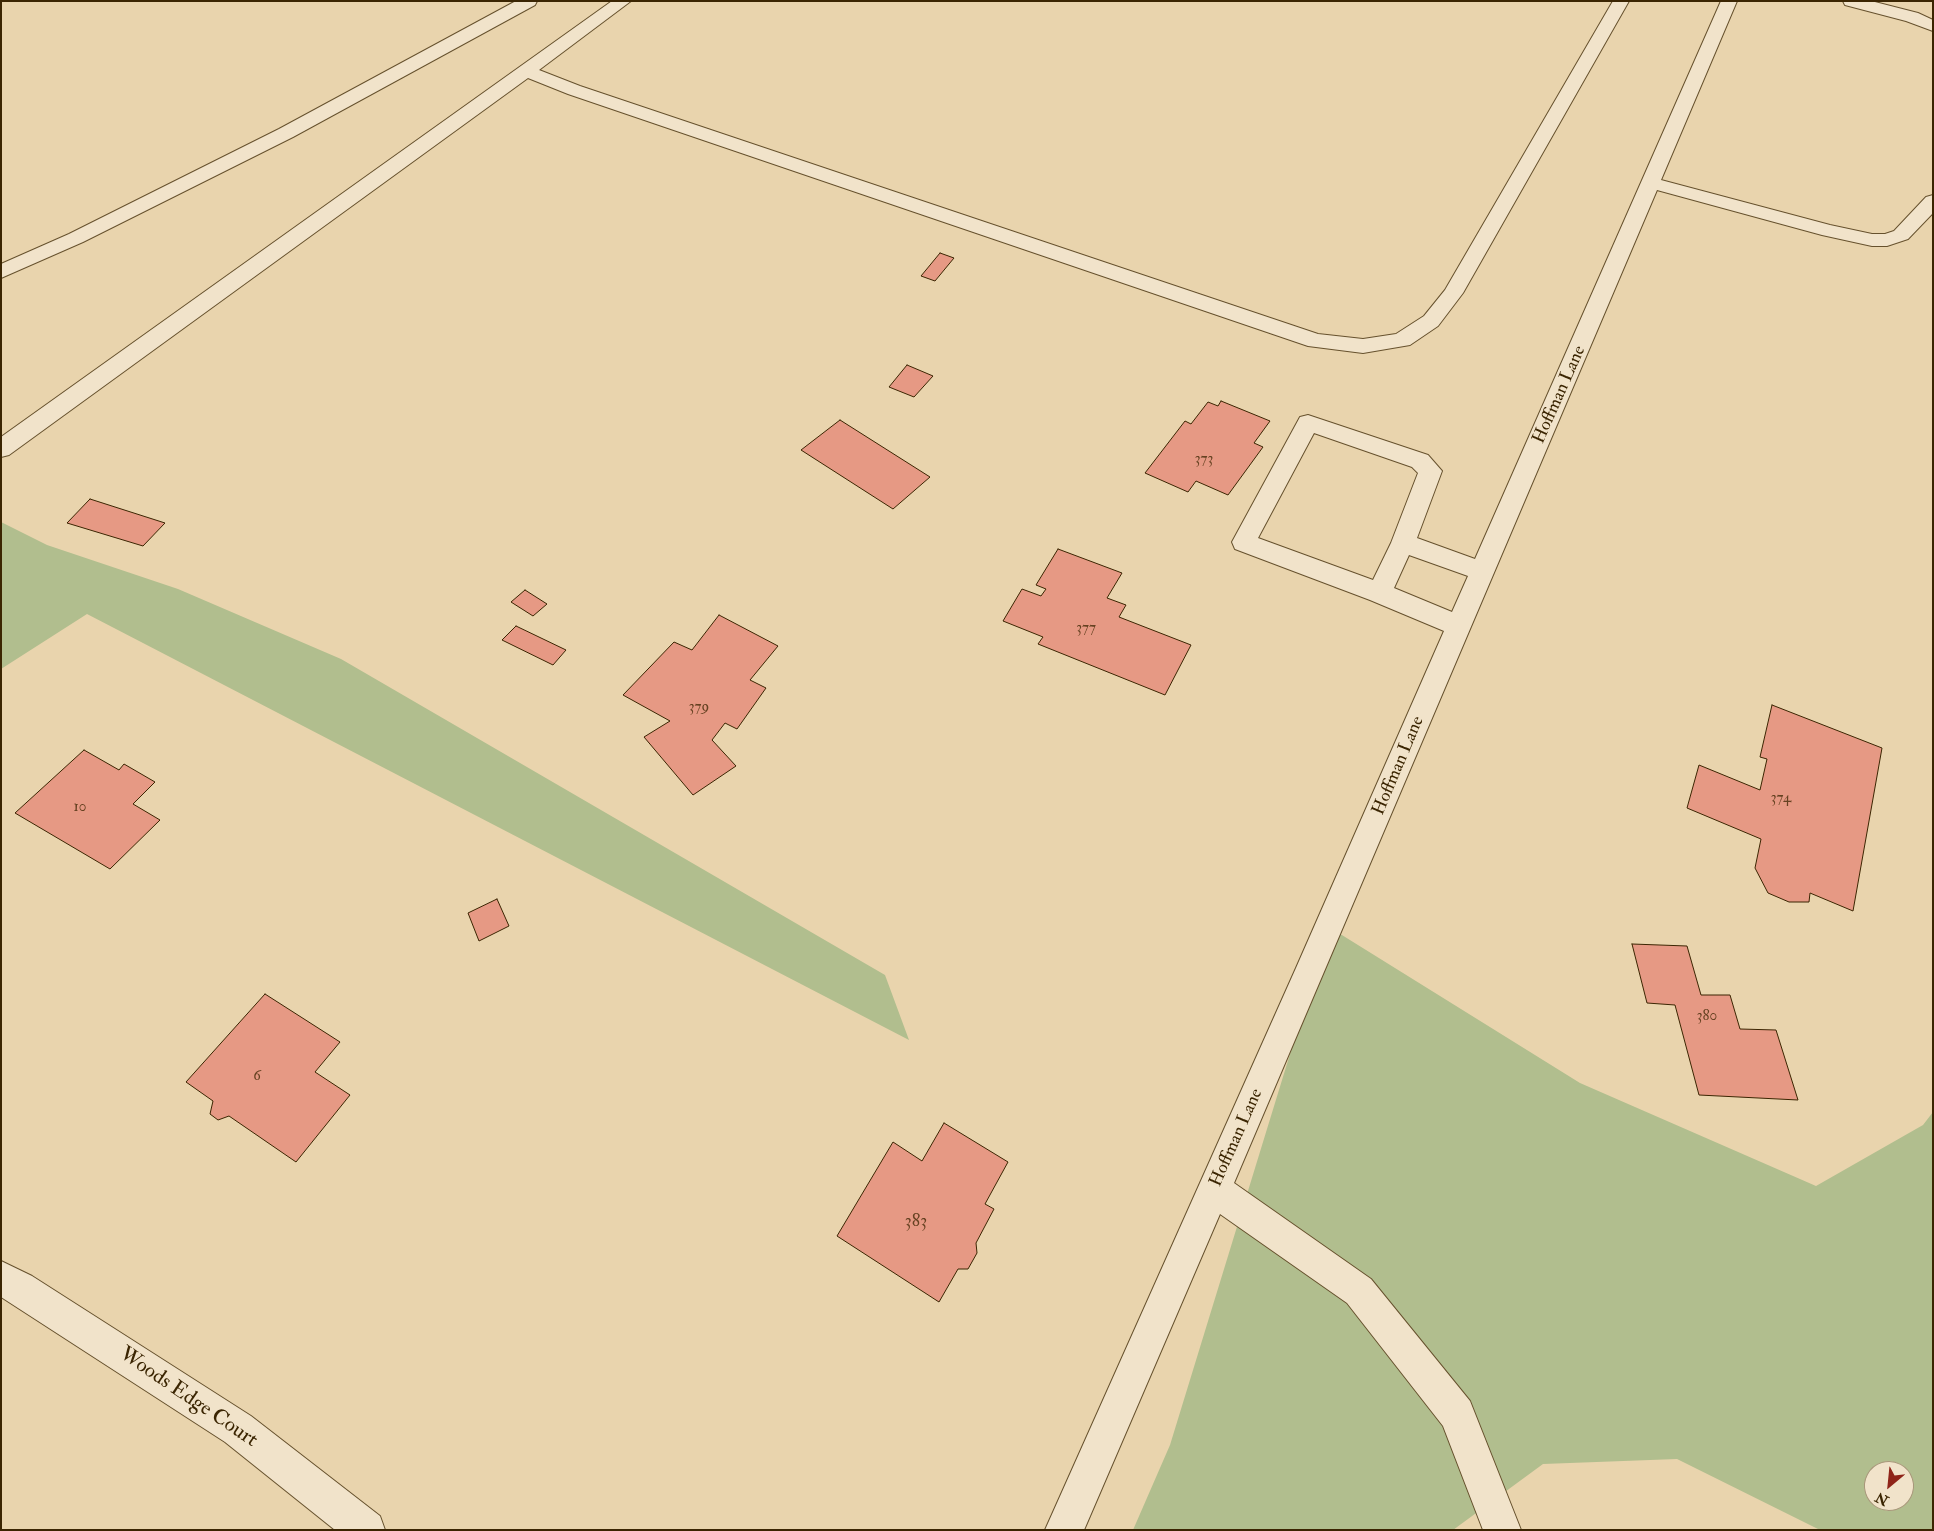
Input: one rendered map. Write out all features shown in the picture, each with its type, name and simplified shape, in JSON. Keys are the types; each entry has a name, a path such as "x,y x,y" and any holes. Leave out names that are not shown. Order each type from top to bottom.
{"street":[{"path":"1,272 76,238 286,133 529,1"},
{"path":"1,449 623,1"},
{"path":"526,72 574,90 1316,341 1363,346 1402,340 1431,321 1453,293 1620,1"},
{"name":"Hoffman Lane","path":"1064,1530 1483,572 1729,1"},
{"path":"1851,1 1912,18 1933,26"},
{"path":"1652,183 1829,231 1872,240 1887,240 1901,235 1933,201"},
{"path":"1379,594 1402,543 1430,471 1420,461 1308,423 1244,542 1459,626"},
{"path":"1402,543 1483,572"},
{"path":"1214,1189 1359,1291 1457,1414 1502,1530"},
{"name":"Woods Edge Court","path":"1,1278 20,1288 238,1429 366,1530"}],"green space":[{"path":"1,522 47,545 178,589 341,659 885,975 909,1040 87,614 1,669"},
{"path":"1329,927 1580,1083 1816,1186 1923,1125 1933,1112 1933,1530 1820,1530 1677,1459 1543,1464 1453,1530 1133,1530 1170,1445"}],"building":[{"path":"940,253 954,258 935,281 921,276"},
{"path":"907,365 933,376 914,397 889,387"},
{"path":"1221,401 1270,421 1254,443 1263,447 1228,495 1196,481 1188,492 1145,473 1185,421 1191,424 1208,402 1218,406"},
{"path":"840,420 930,477 893,509 801,450"},
{"path":"90,499 165,523 143,546 67,523"},
{"path":"1058,549 1122,573 1107,598 1126,605 1119,617 1191,645 1165,695 1038,644 1043,637 1003,621 1022,589 1041,596 1046,589 1036,585"},
{"path":"525,590 547,604 533,616 511,602"},
{"path":"719,615 778,646 750,680 766,688 737,729 725,723 712,740 736,766 693,795 644,737 670,721 623,695 674,642 692,650"},
{"path":"516,626 566,650 553,665 502,640"},
{"path":"1772,705 1882,748 1853,911 1810,893 1809,902 1789,902 1768,893 1755,868 1761,839 1687,808 1699,765 1760,790 1767,759 1760,757"},
{"path":"84,750 119,770 124,764 155,782 133,804 160,820 110,869 15,813"},
{"path":"497,899 509,926 479,941 468,913"},
{"path":"1632,944 1687,946 1701,995 1730,995 1740,1029 1776,1030 1798,1100 1699,1095 1675,1005 1647,1003"},
{"path":"265,994 340,1042 315,1072 350,1095 296,1162 229,1116 218,1120 210,1114 213,1101 186,1082"},
{"path":"944,1123 1008,1162 985,1204 994,1209 976,1243 977,1253 968,1269 958,1269 939,1302 837,1236 893,1142 922,1161"}]}
